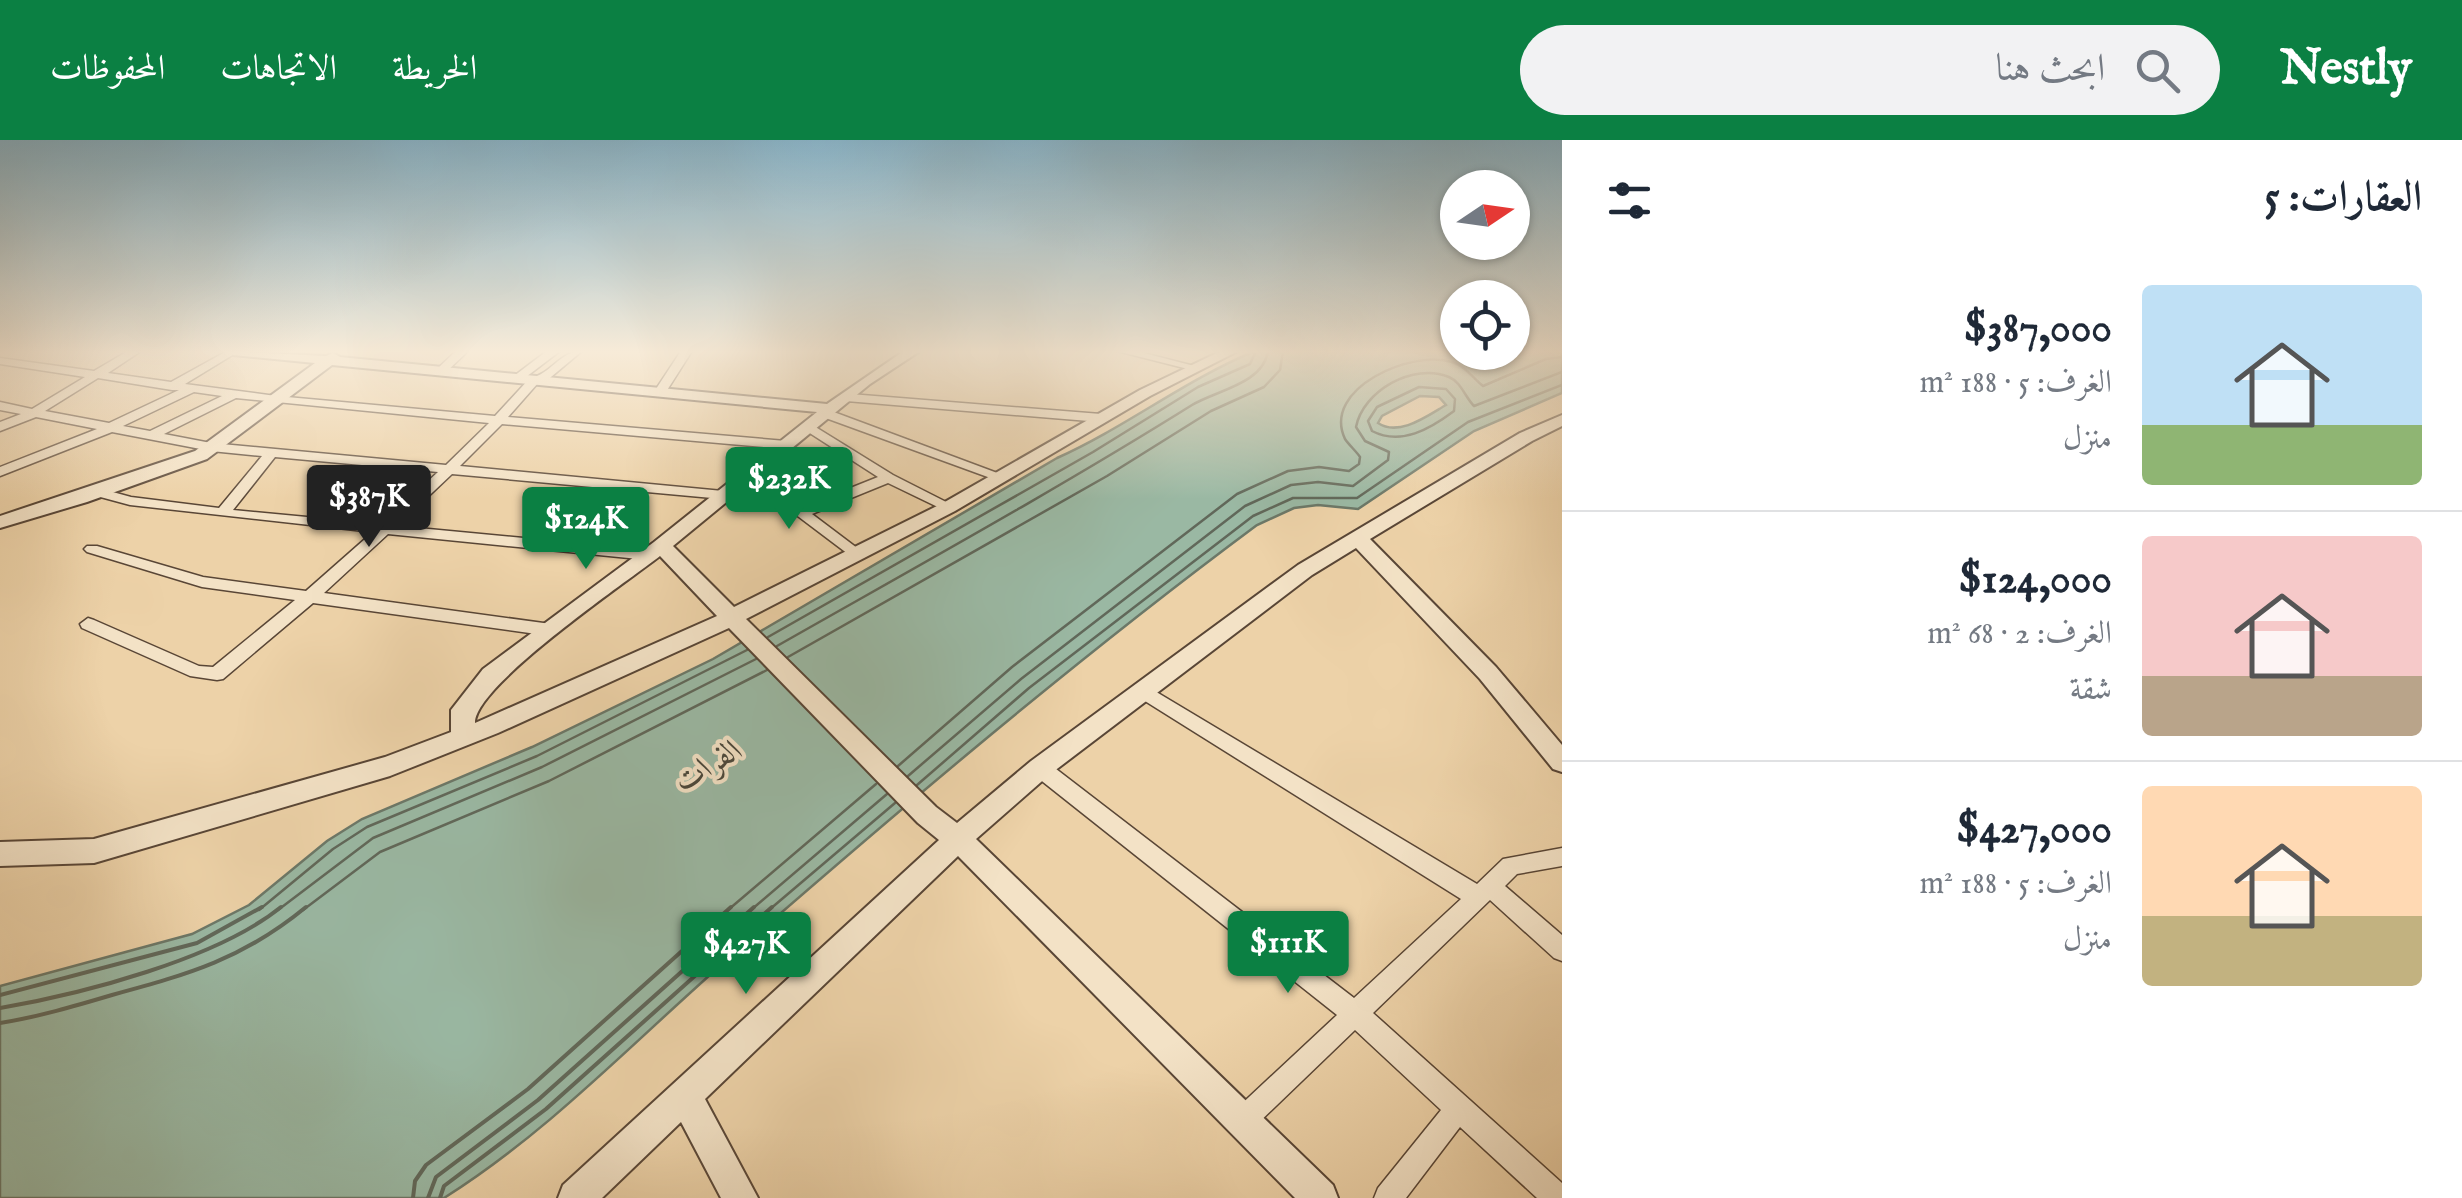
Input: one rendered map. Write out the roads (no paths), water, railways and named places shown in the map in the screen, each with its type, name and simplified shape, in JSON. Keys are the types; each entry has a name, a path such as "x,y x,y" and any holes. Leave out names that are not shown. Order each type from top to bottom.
{"street":[{"path":"0,428 55,400"},
{"path":"0,472 167,400"},
{"path":"149,436 222,400"},
{"path":"0,522 158,472 212,447 275,400"},
{"path":"280,400 786,444"},
{"path":"88,624 209,675 226,669 310,598 499,420 514,400"},
{"path":"731,400 830,412 1001,477"},
{"path":"463,738 463,710 472,694 786,444 847,400"},
{"path":"880,400 1101,418"},
{"path":"0,854 94,851 390,766 463,738 738,624 1134,400"},
{"path":"0,406 212,447 723,495"},
{"path":"576,1198 958,839 1040,768 1305,570 1526,437 1562,420"},
{"path":"809,428 888,478 949,507"},
{"path":"222,513 270,454"},
{"path":"749,474 857,554"},
{"path":"800,513 888,478"},
{"path":"98,492 130,501 222,513 655,551 738,624 927,815 958,839 1320,1198"},
{"path":"1358,538 1488,673 1562,762"},
{"path":"92,549 202,582 551,630"},
{"path":"1143,691 1484,891 1562,950"},
{"path":"1040,768 1355,1014 1558,1198"},
{"path":"1243,1120 1511,866 1562,857"},
{"path":"685,1096 740,1198"},
{"path":"1388,1198 1459,1108"}],"water":[{"name":"الفرات","path":"1161,400 1412,400 1382,416 1378,423 1395,428 1446,405 1442,400 1545,400 1474,431 1358,509 1318,505 1294,508 1257,525 988,737 728,959 555,1115 444,1198 0,1198 0,986 192,934 249,905 327,841 362,819 532,747 713,659"}]}
